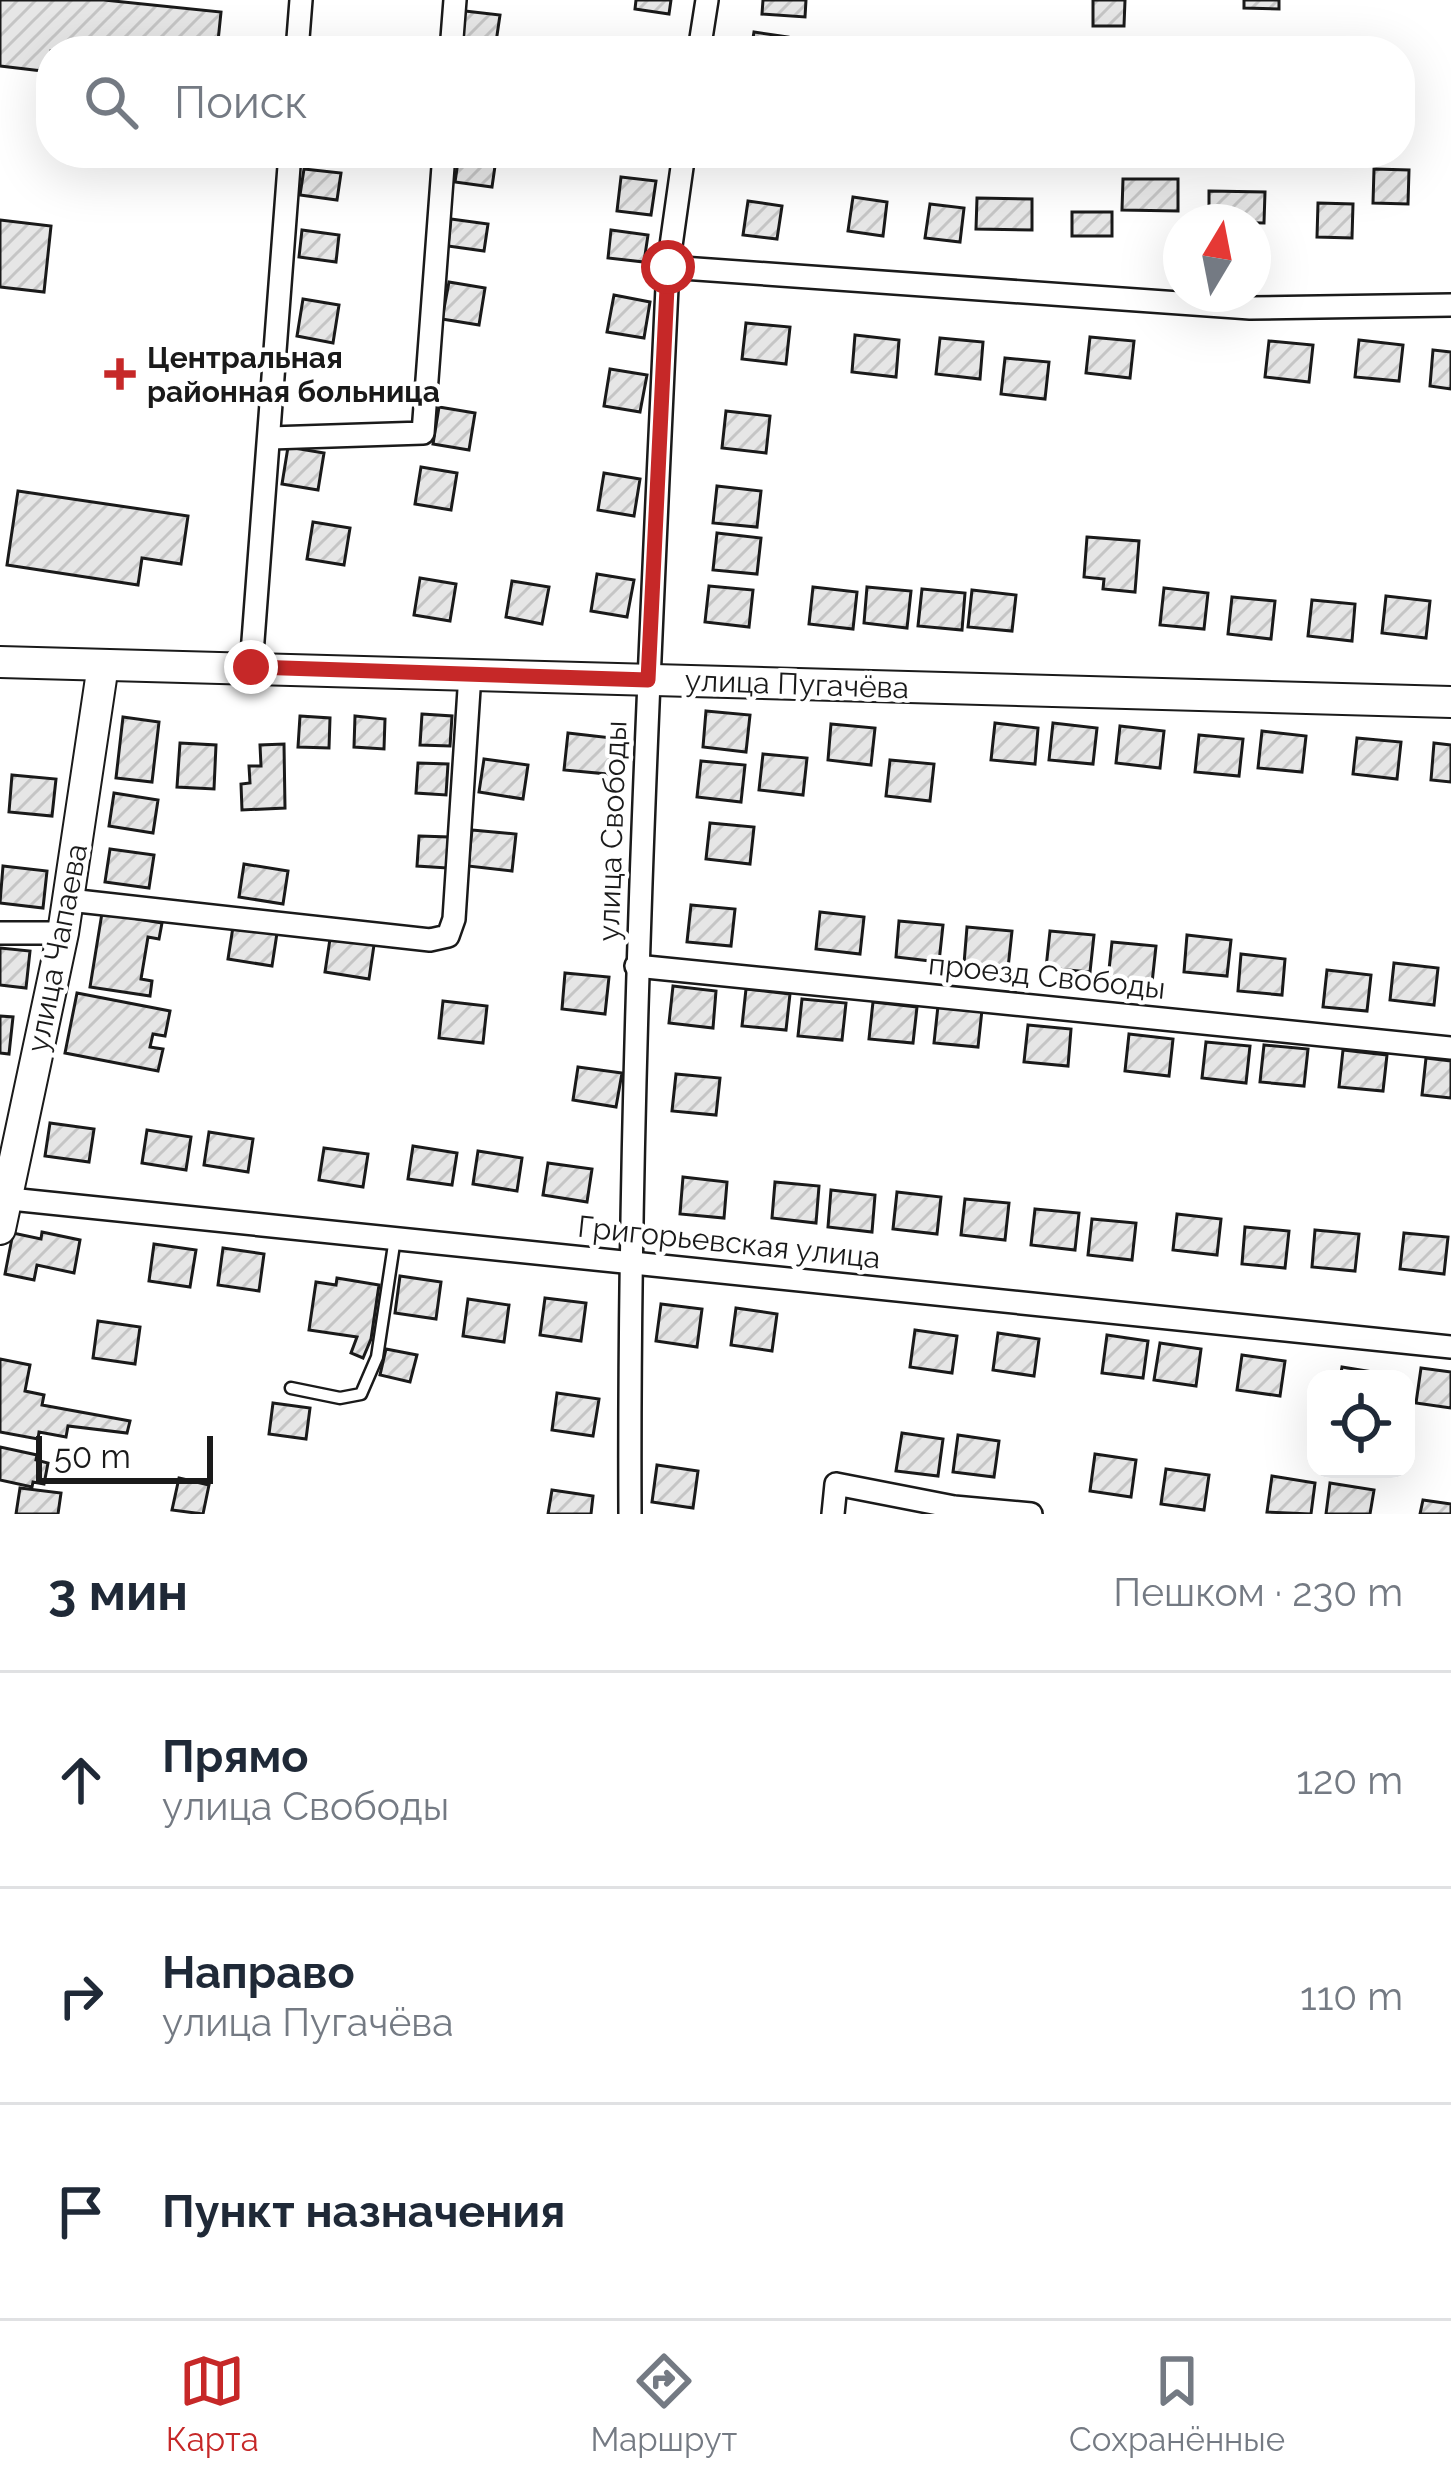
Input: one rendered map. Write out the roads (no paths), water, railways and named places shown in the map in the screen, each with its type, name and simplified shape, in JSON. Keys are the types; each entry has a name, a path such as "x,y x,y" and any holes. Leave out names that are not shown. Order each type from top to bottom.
{"main road":[{"name":"улица Пугачёва","path":"0,662 1451,702"},
{"name":"улица Чапаева","path":"2,1208 63,933 103,665"}],"street":[{"path":"298,36 301,0"},
{"path":"452,36 455,0"},
{"path":"701,36 706,0"},
{"path":"251,667 289,168"},
{"path":"270,438 423,434 442,168"},
{"name":"улица Свободы","path":"630,1514 629,1262 636,966 668,267 683,168"},
{"path":"668,267 1250,308 1451,305"},
{"path":"69,900 430,940 448,936 454,919 470,674"},
{"path":"0,933 63,933"},
{"name":"проезд Свободы","path":"636,966 1451,1048"},
{"name":"Григорьевская улица","path":"2,1208 395,1238 1451,1347"},
{"path":"833,1514 836,1484 954,1507 1031,1514"}],"lane":[{"path":"291,1388 340,1398 361,1394 377,1357 395,1238"}],"place":[{"name":"Центральная районная больница","path":"120,374"}]}
